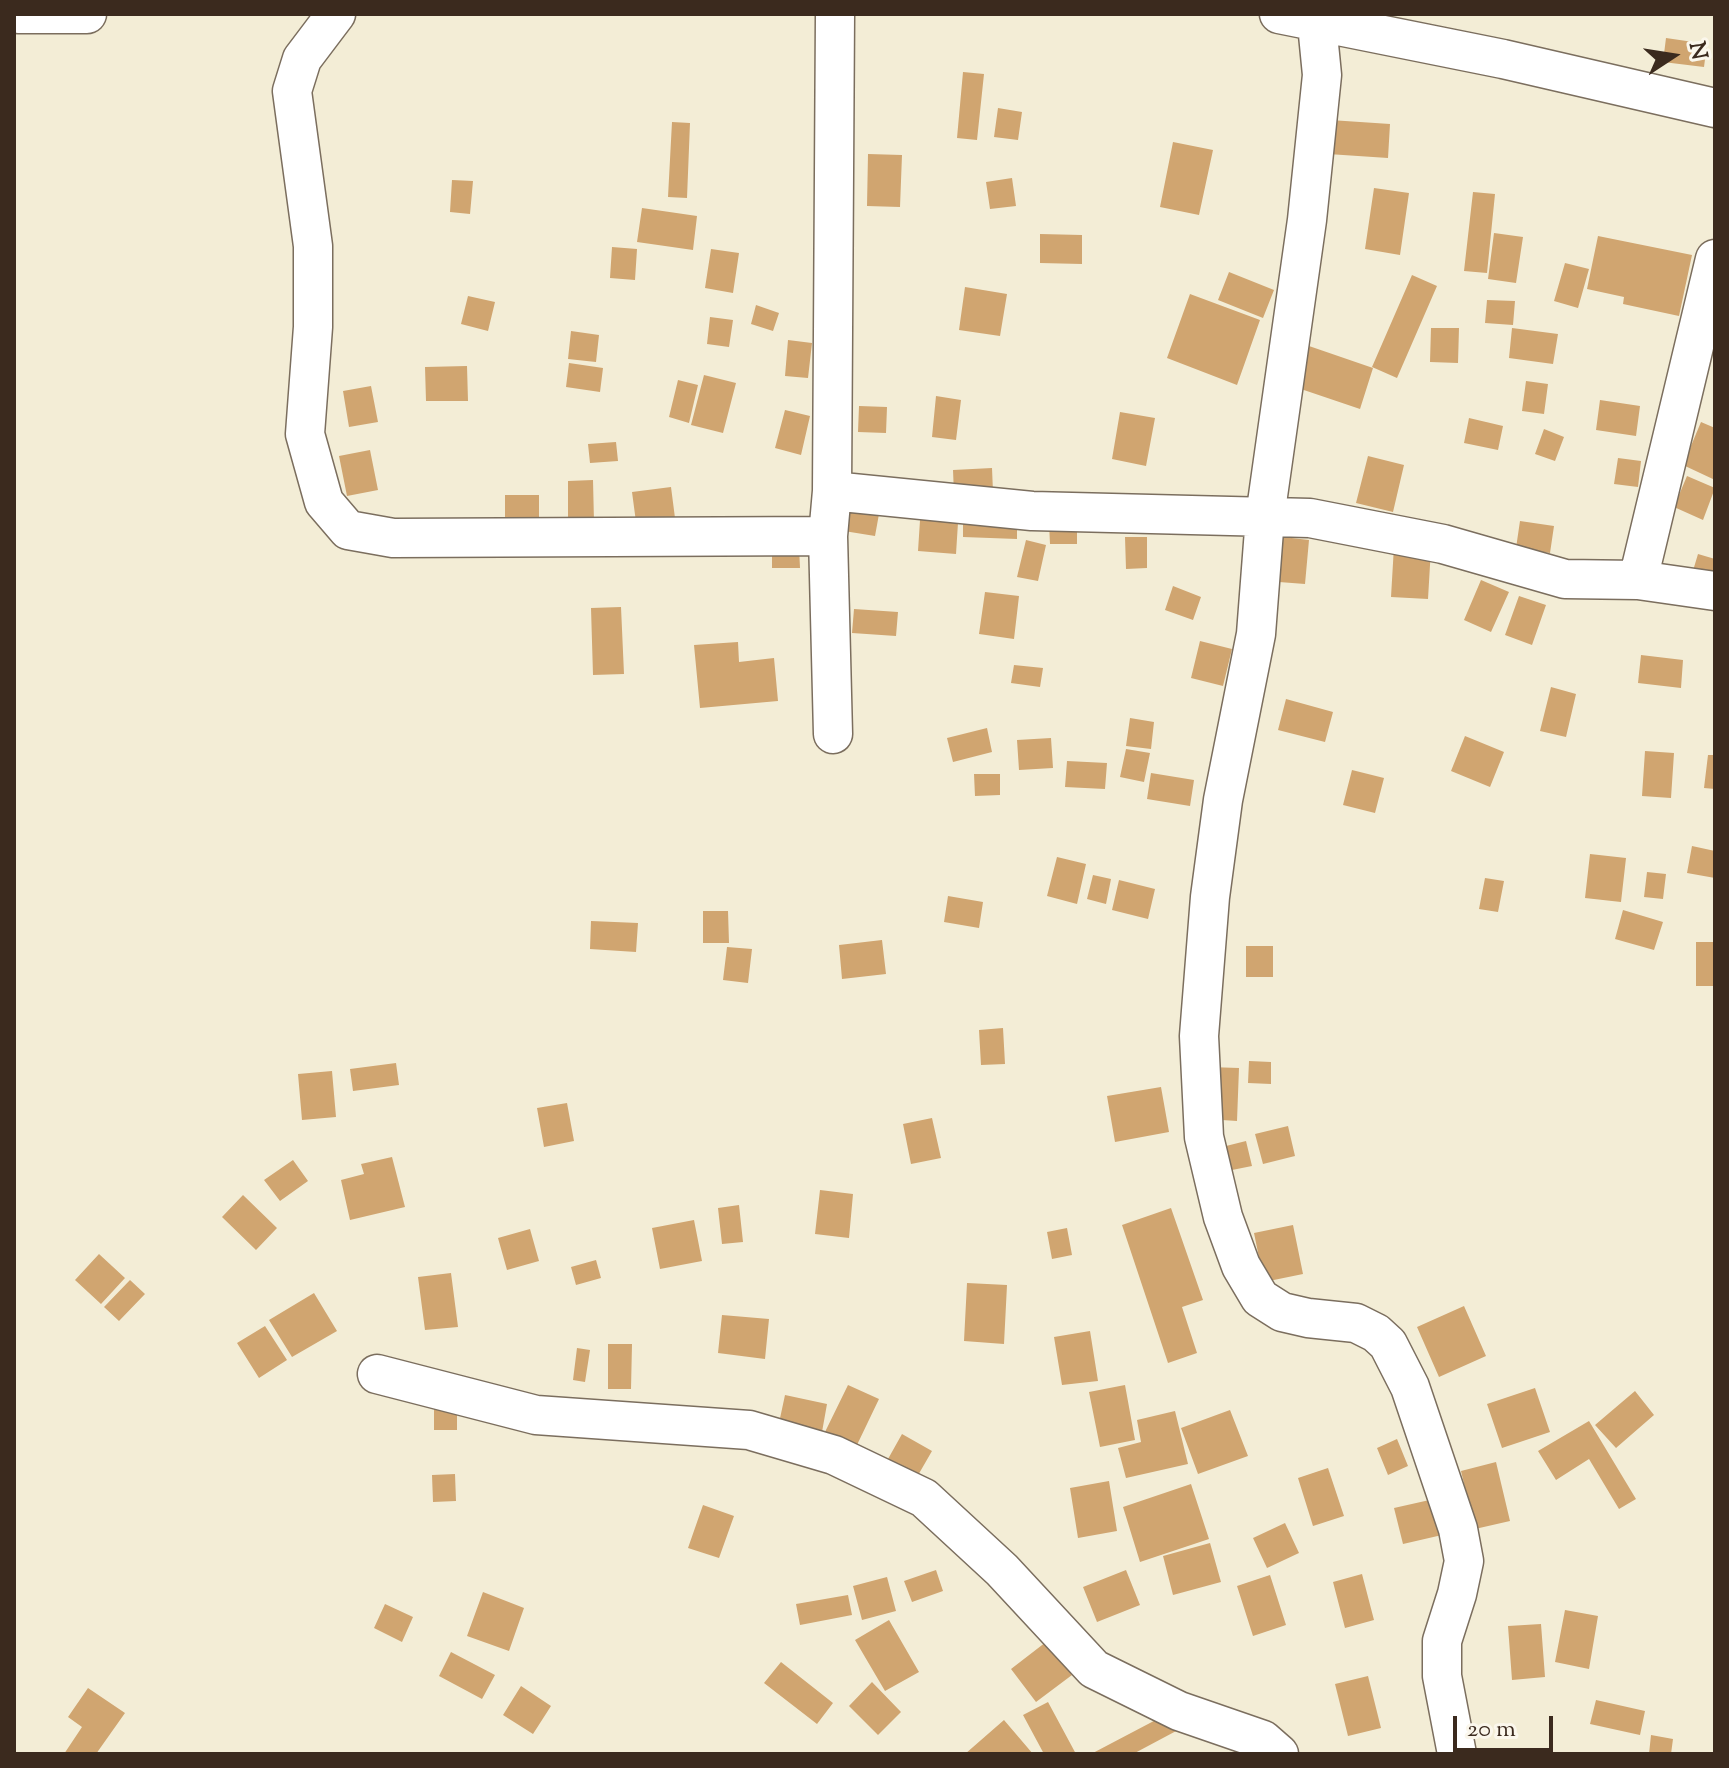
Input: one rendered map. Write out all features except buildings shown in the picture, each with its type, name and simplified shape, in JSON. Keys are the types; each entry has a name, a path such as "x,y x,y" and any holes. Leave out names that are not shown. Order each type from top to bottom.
{"street":[{"path":"18,14 87,14"},
{"path":"336,14 302,59 292,91 313,246 313,327 305,434 324,502 348,530 393,538 828,536"},
{"path":"833,734 828,536 832,491 835,14"},
{"path":"1279,14 1317,18 1715,108"},
{"path":"1317,18 1322,75 1307,220 1265,517 1256,634 1223,800 1210,897 1199,1036 1204,1137 1223,1217 1241,1266 1260,1298 1282,1312 1356,1323 1376,1333 1388,1344 1410,1387 1458,1529 1464,1561 1442,1641 1442,1676 1457,1754"},
{"path":"1638,580 1715,259"},
{"path":"832,491 1032,511 1310,518 1443,544 1565,579 1638,580 1715,591"},
{"path":"377,1374 536,1415 749,1430 834,1455 924,1498 1002,1570 1094,1669 1179,1711 1263,1740 1279,1754"}]}
